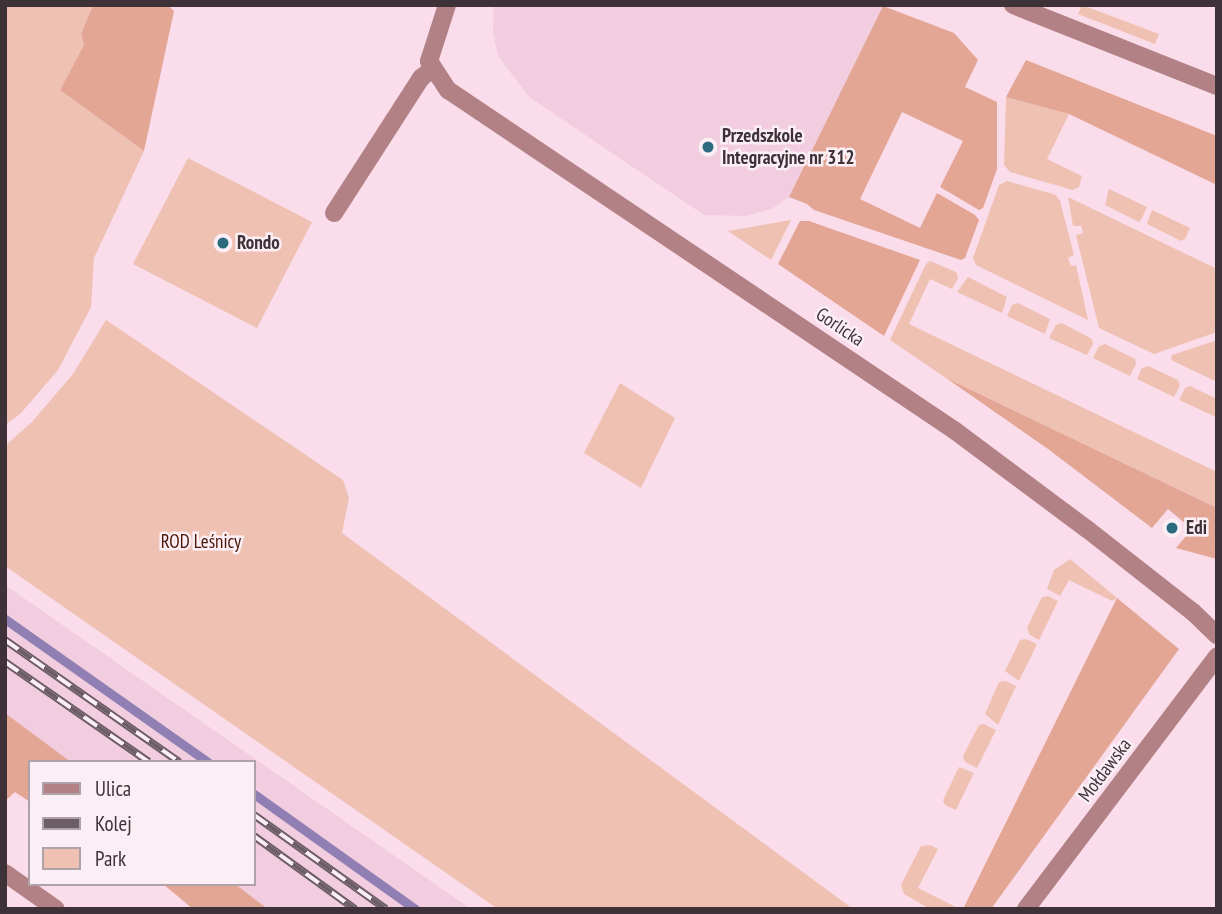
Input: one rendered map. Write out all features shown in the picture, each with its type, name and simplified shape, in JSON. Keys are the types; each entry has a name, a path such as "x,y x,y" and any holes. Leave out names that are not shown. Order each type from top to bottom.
{"street":[{"path":"334,213 421,79 432,69 430,50 447,5"},
{"path":"1013,5 1217,86"},
{"name":"Gorlicka","path":"432,69 448,90 954,430 1087,529 1193,612 1217,635"},
{"name":"Mołdawska","path":"1026,909 1217,656"},
{"path":"5,873 56,909"}],"shaded area":[{"path":"93,5 168,5 174,11 144,151 60,90 84,45 81,34"},
{"name":"Przedszkole Integracyjne nr 312","path":"494,5 883,6 789,197 773,208 747,216 704,215 529,97 498,56 493,32"},
{"path":"883,6 954,33 978,60 965,87 997,102 997,169 983,208 979,210 940,187 963,141 902,112 860,199 920,228 937,193 975,215 979,220 965,258 961,260 814,210 789,197"},
{"path":"1026,60 1217,136 1217,185 1069,114 1006,97"},
{"path":"800,221 809,221 920,260 884,336 778,264"},
{"path":"946,378 1217,508 1217,559 1176,548 1192,529 1168,509 1152,528 1048,449"},
{"path":"5,585 471,909 268,909 238,886 256,886 256,760 68,760 5,713"},
{"path":"1117,598 1179,649 991,909 963,909"},
{"path":"5,713 68,760 28,760 28,801 15,792 5,801"},
{"path":"165,886 238,886 268,909 193,909"}],"green space":[{"path":"5,5 93,5 81,34 84,45 60,90 144,151 94,258 91,307 58,370 21,413 5,425"},
{"path":"1082,5 1159,34 1155,44 1078,14"},
{"path":"1006,97 1069,114 1047,159 1082,176 1079,187 1073,190 1010,172 1004,165"},
{"name":"Rondo","path":"188,158 312,222 257,328 133,264"},
{"path":"1007,181 1056,195 1060,201 1074,255 1068,258 1071,266 1076,265 1088,320 976,265 973,258 999,185"},
{"path":"1109,189 1147,207 1139,222 1105,205"},
{"path":"1068,197 1217,269 1217,332 1154,354 1099,328 1076,235 1083,233 1081,226 1073,226"},
{"path":"1152,210 1190,228 1185,239 1181,241 1147,224"},
{"path":"791,220 771,260 728,231"},
{"path":"930,261 956,272 958,278 952,289 930,279 909,324 1217,472 1217,508 946,378 890,340 926,264"},
{"path":"968,277 1007,297 1002,313 957,292"},
{"path":"1018,303 1050,319 1045,334 1007,316 1012,305"},
{"name":"ROD Leśnicy","path":"106,320 343,480 349,498 342,533 853,909 498,909 5,566 5,446 32,422 73,374"},
{"path":"1062,323 1092,339 1093,344 1087,355 1049,338 1056,325"},
{"path":"1217,340 1217,382 1171,360 1172,355"},
{"path":"1105,344 1135,359 1136,364 1130,376 1093,358 1099,346"},
{"path":"1148,366 1178,380 1180,386 1174,397 1137,379 1142,368"},
{"path":"620,383 675,418 641,488 584,453"},
{"path":"1190,386 1217,399 1216,417 1179,400 1185,388"},
{"path":"1070,559 1117,598 1112,601 1069,580 1060,596 1047,589 1054,570"},
{"path":"1048,596 1058,601 1039,640 1030,635 1027,628 1042,597"},
{"path":"1026,639 1037,644 1019,681 1005,671 1020,640"},
{"path":"1006,681 1016,686 998,725 985,714 999,682"},
{"path":"984,724 996,730 977,768 965,762 963,756 979,725"},
{"path":"959,767 974,773 956,810 945,805 943,800"},
{"path":"930,845 938,849 918,888 960,909 930,909 904,894 901,885 921,846"}],"waterway":[{"path":"5,619 205,760"},
{"path":"256,795 415,909"}],"railway":[{"path":"5,640 176,760"},
{"path":"5,662 146,760"},
{"path":"256,816 386,909"},
{"path":"256,837 355,909"}],"place":[{"name":"Przedszkole Integracyjne nr 312","path":"708,147"},
{"name":"Rondo","path":"223,243"},
{"name":"Edi","path":"1172,528"}]}
